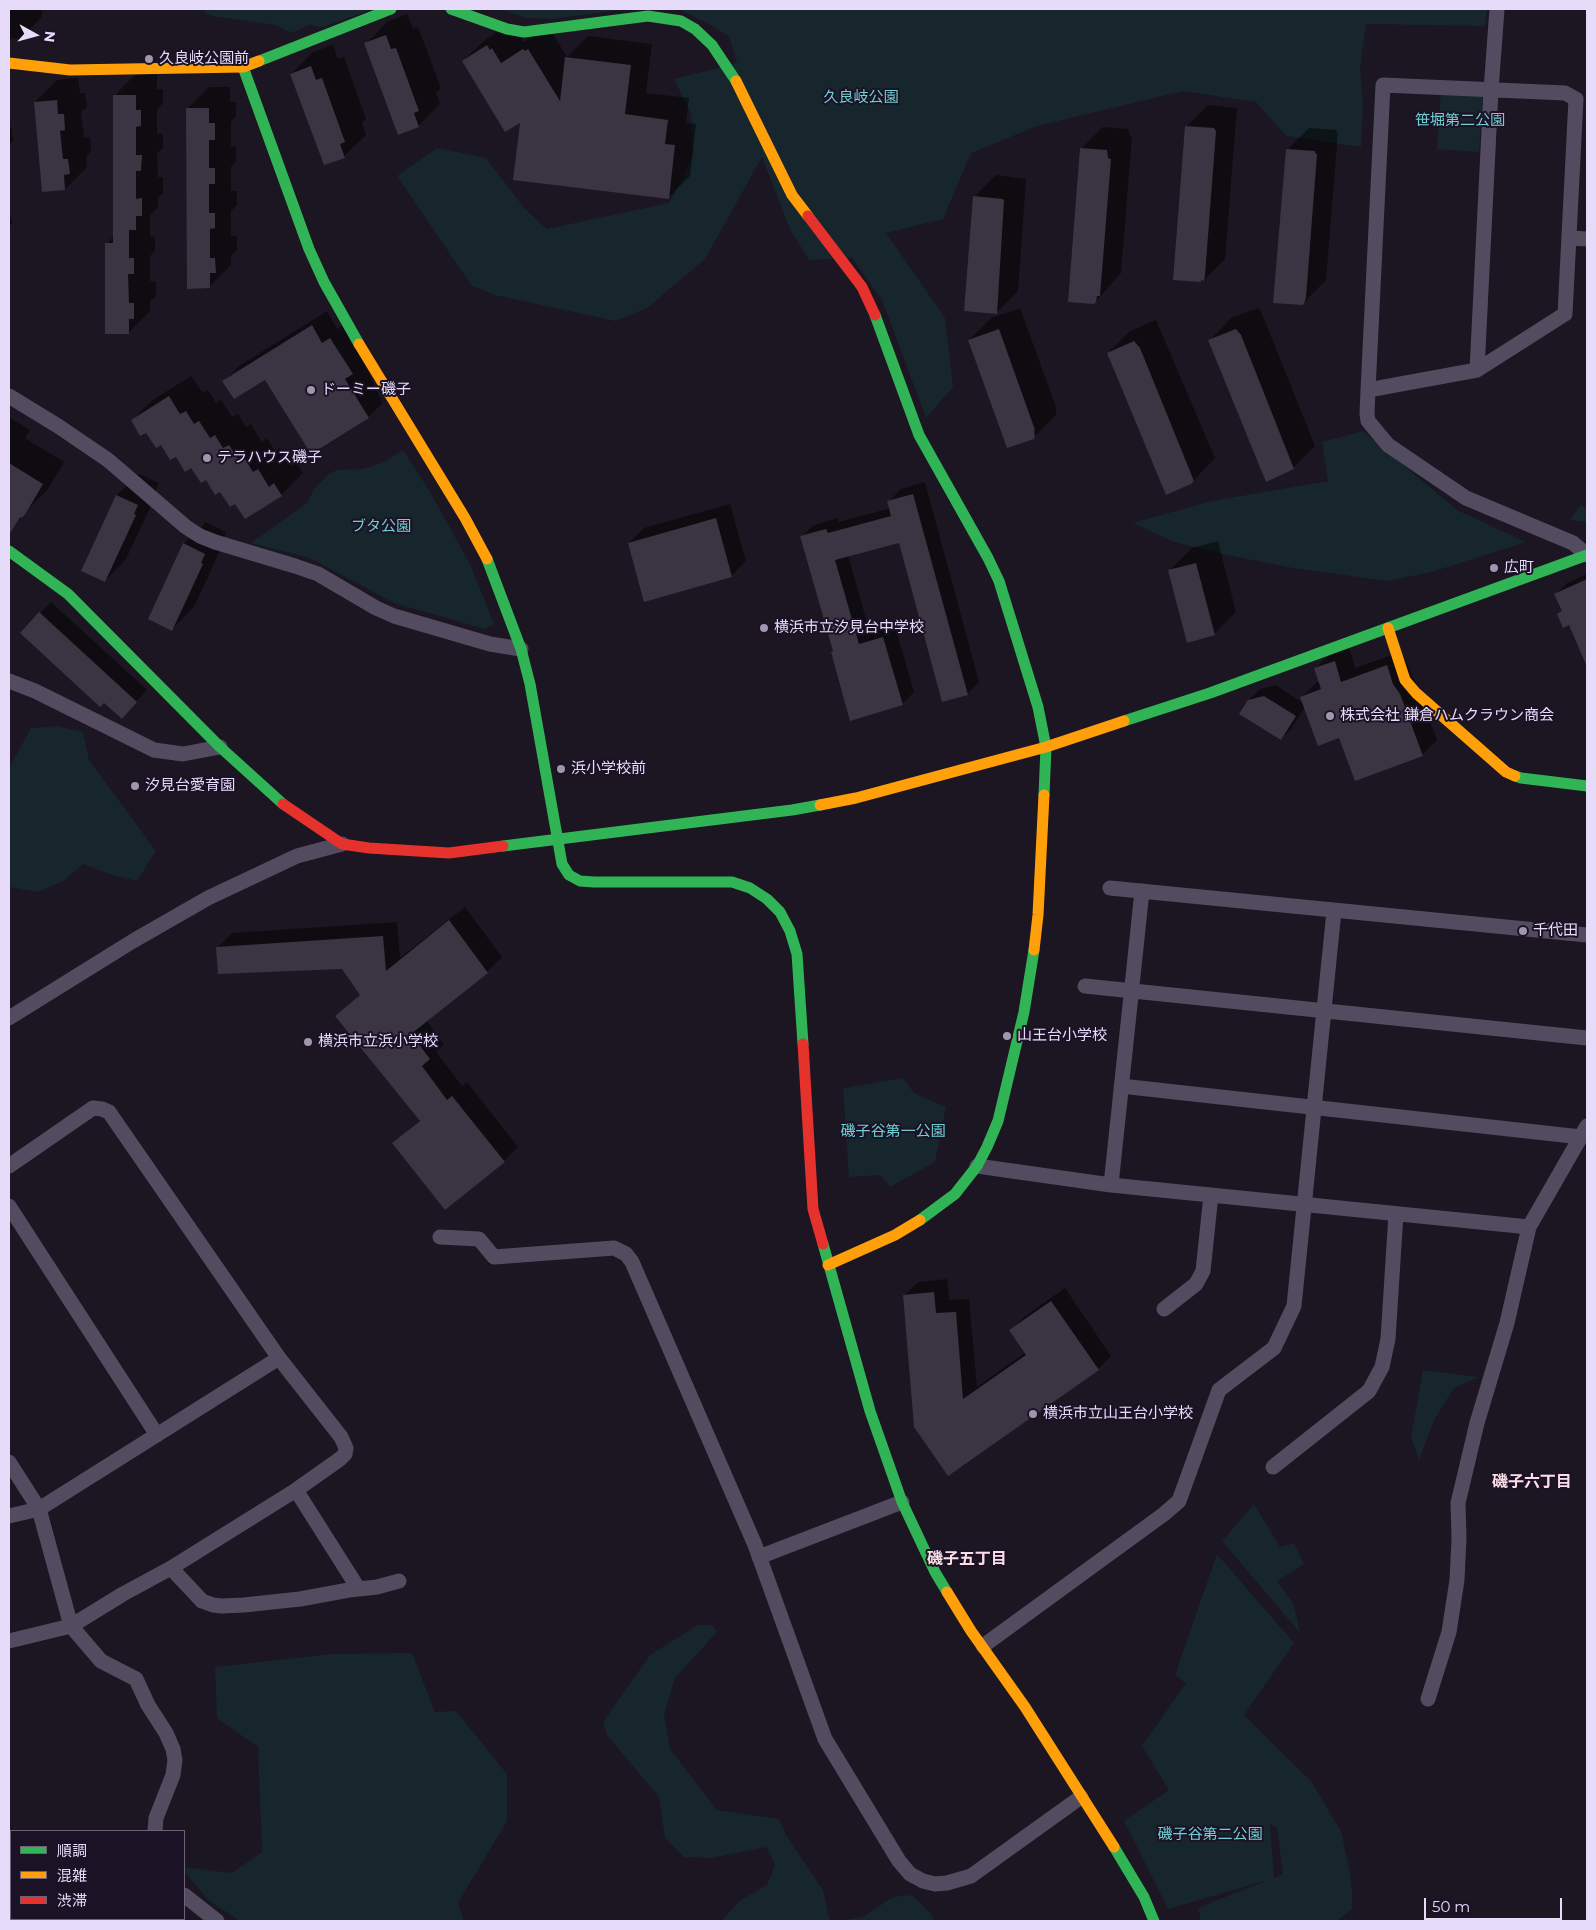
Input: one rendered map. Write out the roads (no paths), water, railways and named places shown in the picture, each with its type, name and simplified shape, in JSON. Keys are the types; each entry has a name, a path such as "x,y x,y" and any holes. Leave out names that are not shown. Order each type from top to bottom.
{"street":[{"path":"9,63 70,70 243,67 391,9"},
{"path":"451,9 507,29 524,32 628,18 663,17 681,21 695,29 712,45 738,84 792,195 862,287 870,302 919,435 999,581 1038,707 1046,747 1038,915 1024,1012 998,1121 977,1166 955,1194 932,1212 895,1235 828,1265"},
{"path":"1477,370 1491,90 1497,9"},
{"path":"243,67 309,249 324,282 344,319 466,518 489,563 521,649 530,684 562,864 569,875 580,880 594,882 732,882 768,899 780,912 790,931 798,954 813,1209 870,1411 902,1502 935,1572 972,1631 1025,1707 1120,1856 1144,1897 1154,1921"},
{"path":"9,1018 133,941 208,898 297,856 342,844 369,848 449,853 792,810 856,798 1046,747 1210,693 1587,555 1573,543 1466,498 1388,445 1368,421 1368,390 1383,85 1565,93 1576,99 1565,314 1477,370 1368,390"},
{"path":"1569,238 1587,239"},
{"path":"9,396 108,460 186,527 200,536 318,574 376,608 394,616 490,644 521,649"},
{"path":"9,551 68,594 220,746 287,807 342,844"},
{"path":"1388,628 1405,680 1506,772 1521,778 1587,786"},
{"path":"9,681 42,695 154,750 183,754 220,746"},
{"path":"1110,888 1587,935"},
{"path":"1111,1184 1133,991 1142,891"},
{"path":"983,1646 1164,1514 1179,1501 1220,1390 1274,1348 1294,1306 1334,911"},
{"path":"1085,986 1587,1038"},
{"path":"1121,1086 1315,1108 1584,1132 1529,1227 1507,1323 1477,1423 1458,1502 1457,1580 1449,1632 1428,1699"},
{"path":"9,1166 93,1108 109,1112 279,1358 341,1437 346,1448 345,1454 296,1490 170,1568 71,1626 9,1641"},
{"path":"977,1166 1111,1184 1529,1227"},
{"path":"1164,1309 1196,1284 1203,1271 1211,1195"},
{"path":"9,1206 157,1435"},
{"path":"1273,1467 1369,1391 1382,1367 1388,1339 1396,1214"},
{"path":"440,1237 478,1239 494,1256 614,1248 626,1254 632,1262 759,1557 826,1739 899,1861 910,1874 924,1881 936,1884 971,1876 1081,1797"},
{"path":"9,1516 39,1509 279,1358"},
{"path":"9,1462 39,1509 71,1626 101,1661 136,1679 148,1705 166,1733 173,1749 175,1760 173,1775 156,1818 155,1830"},
{"path":"296,1490 358,1588"},
{"path":"759,1557 902,1502"},
{"path":"170,1568 202,1600 213,1605 244,1605 300,1599 358,1588 377,1587 399,1581"},
{"path":"185,1896 217,1921"}],"place":[{"name":"久良岐公園前","path":"149,59"},
{"name":"ドーミー磯子","path":"311,390"},
{"name":"テラハウス磯子","path":"207,458"},
{"name":"広町","path":"1494,568"},
{"name":"横浜市立汐見台中学校","path":"764,628"},
{"name":"株式会社 鎌倉ハムクラウン商会","path":"1330,716"},
{"name":"浜小学校前","path":"561,769"},
{"name":"汐見台愛育園","path":"135,786"},
{"name":"千代田","path":"1523,931"},
{"name":"山王台小学校","path":"1007,1036"},
{"name":"横浜市立浜小学校","path":"308,1042"},
{"name":"横浜市立山王台小学校","path":"1033,1414"}],"district":[{"name":"磯子六丁目","path":"1532,1482"},
{"name":"磯子五丁目","path":"967,1559"}],"park label":[{"name":"久良岐公園","path":"861,98"},
{"name":"笹堀第二公園","path":"1460,121"},
{"name":"ブタ公園","path":"381,527"},
{"name":"磯子谷第一公園","path":"893,1132"},
{"name":"磯子谷第二公園","path":"1210,1835"}]}
